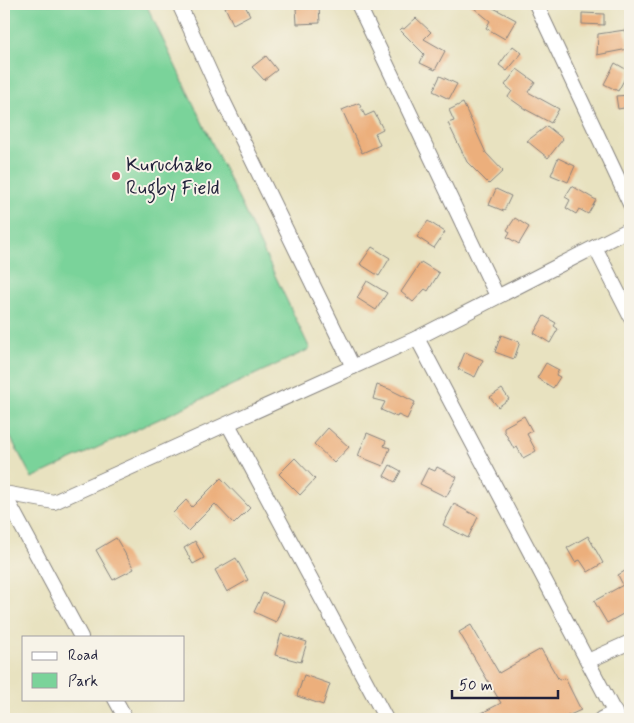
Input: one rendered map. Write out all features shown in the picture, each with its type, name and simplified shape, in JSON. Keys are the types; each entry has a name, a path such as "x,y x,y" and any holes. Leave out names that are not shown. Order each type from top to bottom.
{"street":[{"path":"179,4 224,103 353,367"},
{"path":"358,4 498,296"},
{"path":"536,4 630,204"},
{"path":"4,494 54,502 417,338 630,229"},
{"path":"595,247 630,316"},
{"path":"417,338 616,716 601,719"},
{"path":"228,424 386,719"},
{"path":"4,494 80,636"},
{"path":"588,661 630,642"},
{"path":"116,700 126,719"}],"green space":[{"name":"Kuruchako Rugby Field","path":"4,4 146,4 310,349 32,478 4,425"}],"building":[{"path":"233,4 244,4 250,15 233,24 225,7"},
{"path":"469,4 486,4 516,20 505,39 486,28 490,21"},
{"path":"319,6 320,23 297,24 296,8"},
{"path":"582,13 604,14 604,25 582,24"},
{"path":"416,18 431,32 424,39 445,51 435,70 420,63 424,54 400,30 404,29"},
{"path":"625,30 628,49 597,55 598,34"},
{"path":"513,46 522,53 507,71 499,65"},
{"path":"266,56 277,70 264,80 252,67"},
{"path":"615,63 629,71 618,91 604,84"},
{"path":"517,69 535,82 528,92 559,109 551,123 508,97 512,91 505,85"},
{"path":"440,76 457,84 449,99 433,91"},
{"path":"630,95 630,107 618,109 616,96"},
{"path":"359,103 365,116 374,112 383,129 375,133 380,145 362,153 342,110"},
{"path":"463,103 486,153 503,171 489,184 467,162 448,123 454,121 449,110"},
{"path":"547,126 563,139 548,158 527,141"},
{"path":"558,158 575,166 568,182 551,175"},
{"path":"572,186 596,200 588,214 579,209 576,214 566,208 570,200 565,197"},
{"path":"496,189 511,196 504,211 489,205"},
{"path":"515,218 529,227 519,244 507,237 510,232 507,230"},
{"path":"428,221 445,232 434,248 417,237"},
{"path":"372,247 390,258 379,276 360,264"},
{"path":"421,262 439,273 428,291 425,289 413,302 401,292"},
{"path":"367,281 387,293 376,310 357,298"},
{"path":"544,316 556,323 554,326 558,329 550,343 534,333"},
{"path":"501,335 520,342 514,359 495,352"},
{"path":"465,352 483,360 475,377 458,369"},
{"path":"546,363 559,370 556,375 560,377 553,388 537,378"},
{"path":"377,385 415,402 407,419 381,410 385,402 373,399"},
{"path":"502,389 509,399 498,407 490,397"},
{"path":"524,416 532,431 527,434 536,451 523,458 517,447 514,449 504,431 504,427"},
{"path":"328,428 349,447 334,463 314,444"},
{"path":"367,433 386,441 384,446 390,448 383,466 358,456"},
{"path":"295,458 315,479 300,495 279,474"},
{"path":"390,465 401,471 395,482 384,476"},
{"path":"437,467 457,477 446,497 420,484 428,468 435,471"},
{"path":"221,478 250,508 234,524 215,504 188,531 172,514 186,500 192,507"},
{"path":"454,504 478,517 468,538 443,525"},
{"path":"588,536 603,563 588,572 580,560 575,562 567,548"},
{"path":"116,538 134,569 113,580 96,550"},
{"path":"195,541 204,558 193,564 184,548"},
{"path":"236,558 248,580 227,592 215,570"},
{"path":"630,568 630,610 607,623 594,601 623,585 618,575"},
{"path":"263,593 284,602 276,622 254,612"},
{"path":"471,625 499,673 541,649 559,680 565,678 581,710 561,719 470,719 501,703 459,632"},
{"path":"281,634 307,642 301,662 275,655"},
{"path":"304,675 330,684 323,705 297,696"}],"place":[{"name":"Kuruchako Rugby Field","path":"116,176"}]}
